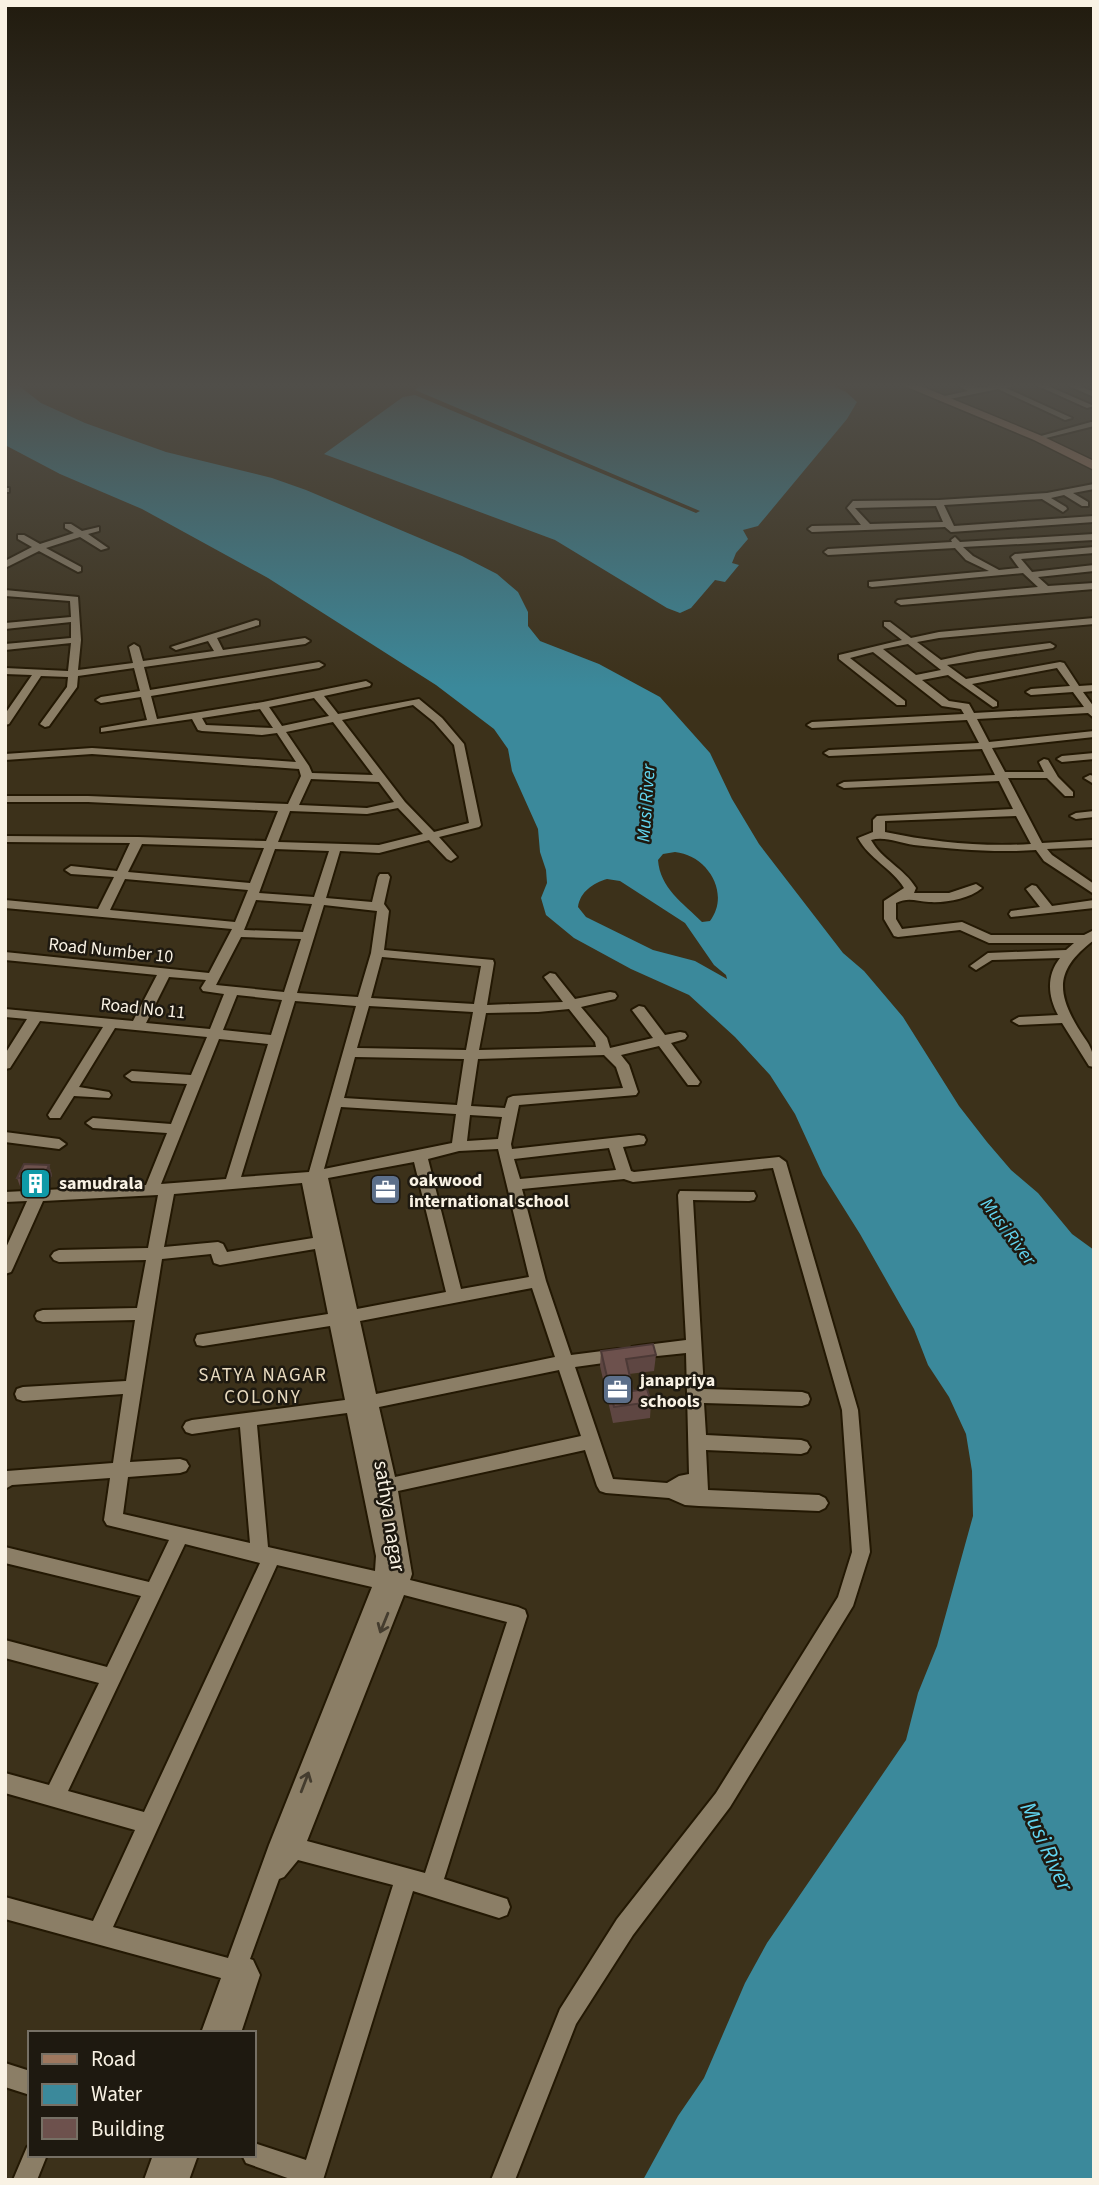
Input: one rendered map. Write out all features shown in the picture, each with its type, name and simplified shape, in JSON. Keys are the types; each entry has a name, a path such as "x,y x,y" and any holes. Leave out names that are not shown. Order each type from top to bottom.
{"street":[{"path":"867,526 852,508 853,504 939,503 1042,496 1094,486"},
{"path":"1065,492 1085,504"},
{"path":"1042,496 1063,509"},
{"path":"939,503 957,545 969,560 991,567 997,573"},
{"path":"812,529 1094,519"},
{"path":"68,526 104,548"},
{"path":"5,565 39,547 96,529"},
{"path":"21,537 78,569"},
{"path":"828,552 1094,537"},
{"path":"1046,589 1027,573 1015,556 1094,550"},
{"path":"873,584 1094,568"},
{"path":"901,602 1094,586"},
{"path":"5,593 75,599 75,674 72,687 45,724"},
{"path":"5,626 75,619"},
{"path":"901,703 843,655 871,645 908,639 1094,621"},
{"path":"176,647 257,623"},
{"path":"871,645 946,704 993,704 887,624"},
{"path":"211,637 220,654"},
{"path":"5,647 76,640"},
{"path":"5,671 75,674 305,641"},
{"path":"940,663 978,654 1050,646"},
{"path":"134,647 153,723"},
{"path":"101,700 319,665"},
{"path":"964,682 1060,665 1093,712"},
{"path":"914,679 950,671"},
{"path":"5,722 38,673"},
{"path":"105,730 263,705 366,684"},
{"path":"1031,692 1094,688"},
{"path":"317,694 401,804 451,858"},
{"path":"5,839 138,840 379,849 475,825 459,744 438,720 415,701 262,732 202,728 196,716"},
{"path":"263,705 306,771"},
{"path":"965,706 1040,847 1048,858 1094,890"},
{"path":"812,725 1093,712"},
{"path":"830,753 985,746 1094,734"},
{"path":"5,757 92,751 382,779"},
{"path":"1062,759 1094,756"},
{"path":"1044,762 1050,775 1069,794"},
{"path":"306,771 238,929 208,988 362,1002 519,1011 575,1006 610,996"},
{"path":"844,785 1050,775"},
{"path":"5,799 88,799 368,811 401,804"},
{"path":"879,834 878,820 881,818 1020,812"},
{"path":"1076,816 1094,814"},
{"path":"1091,937 989,939 962,926 903,934 892,926 890,901 910,888 864,841 866,836 879,834 910,841 1000,849 1094,844"},
{"path":"102,912 138,840"},
{"path":"232,1183 335,849"},
{"path":"71,870 377,906 383,911 377,953 314,1176"},
{"path":"377,906 384,877"},
{"path":"904,894 931,900 943,899 976,888"},
{"path":"1032,889 1048,909"},
{"path":"5,904 102,912 308,936"},
{"path":"1015,914 1094,904"},
{"path":"1091,937 1068,954 1054,985 1057,1001 1094,1063"},
{"path":"377,953 486,961 489,967 472,1055 459,1146"},
{"path":"976,966 988,957 1068,954"},
{"name":"Road Number 10","path":"5,956 213,977"},
{"path":"137,1027 164,974"},
{"path":"550,977 608,1052 622,1065 631,1092 513,1101 505,1149 538,1281 606,1486 670,1491 685,1497 698,1489 819,1503"},
{"path":"232,991 176,1129 160,1189 156,1254 144,1314 113,1520 518,1616 431,1886"},
{"path":"639,1010 693,1082"},
{"name":"Road No 11","path":"5,1013 276,1040"},
{"path":"5,1065 36,1016"},
{"path":"1019,1021 1067,1019"},
{"path":"55,1115 112,1023"},
{"path":"350,1052 472,1055 608,1052 680,1036"},
{"path":"132,1076 196,1080"},
{"path":"70,1091 104,1095"},
{"path":"334,1102 510,1113"},
{"path":"93,1123 176,1129"},
{"path":"5,1137 60,1144"},
{"path":"5,1197 160,1189 314,1176 459,1146 505,1149 639,1140"},
{"path":"614,1143 625,1174"},
{"path":"419,1156 455,1296"},
{"path":"503,2180 568,2017 625,1927 723,1800 846,1600 860,1552 859,1503 850,1410 779,1162 633,1177 625,1174 514,1185"},
{"name":"sathya nagar","path":"314,1176 323,1242 344,1317"},
{"name":"sathya nagar","path":"314,1176 362,1403 391,1584"},
{"path":"698,1489 694,1346 685,1195 749,1196"},
{"path":"5,1268 37,1196"},
{"path":"59,1256 156,1254 218,1248 220,1259 323,1242"},
{"path":"203,1340 538,1281"},
{"path":"43,1316 144,1314"},
{"path":"192,1427 362,1403 565,1362 694,1346"},
{"path":"23,1394 133,1387"},
{"path":"696,1396 802,1399"},
{"name":"sathya nagar","path":"229,2031 241,1968 269,1876 287,1847 391,1584 403,1574 388,1486 362,1403"},
{"path":"99,1933 150,1824 265,1556 247,1421"},
{"path":"388,1486 592,1441"},
{"path":"697,1441 801,1447"},
{"path":"5,1482 7,1478 180,1466"},
{"path":"54,1797 180,1536"},
{"path":"5,1555 153,1591"},
{"path":"5,1649 111,1677"},
{"path":"5,1783 150,1824"},
{"path":"287,1847 406,1878 499,1908"},
{"path":"256,2156 312,2177 406,1878"},
{"path":"5,1908 241,1968"},
{"name":"sathya nagar","path":"213,2031 241,1968"},
{"path":"5,2075 28,2082"},
{"path":"24,2180 34,2157"},
{"path":"156,2180 164,2157"},
{"path":"177,2180 185,2157"}],"water":[{"name":"Musi River","path":"83,484 289,484 306,490 462,556 497,574 518,592 528,612 528,626 540,641 599,664 660,697 710,753 732,799 759,844 843,953 864,971 903,1017 959,1106 987,1142 1011,1170 1038,1193 1072,1234 1094,1250 1094,2180 643,2180 678,2116 704,2078 745,1983 767,1943 906,1740 918,1693 937,1646 973,1516 972,1471 966,1434 949,1397 928,1365 914,1329 823,1175 795,1114 770,1075 735,1037 689,995 631,969 574,938 546,915 541,898 547,883 546,870 540,852 538,829 512,771 508,749 494,729 436,685 268,578 142,509","holes":["675,852 687,855 706,868 717,888 716,910 710,921 702,922 663,879 658,860 663,854","607,879 620,881 685,923 727,979 695,961 653,950 586,917 578,907 584,893"]},
{"path":"404,484 627,484 696,513 700,511 636,484 793,484 758,526 743,530 748,539 736,553 732,563 739,565 725,582 715,580 691,608 680,613 667,608 555,540"}],"building":[{"path":"24,1164 49,1165 44,1177 17,1178"},
{"path":"653,1344 656,1355 626,1359 633,1391 647,1389 651,1402 614,1407 601,1351"}],"place":[{"name":"samudrala","path":"36,1183"},
{"name":"oakwood international school","path":"386,1190"},
{"name":"janapriya schools","path":"617,1390"}],"district":[{"name":"SATYA NAGAR COLONY","path":"263,1385"}]}
